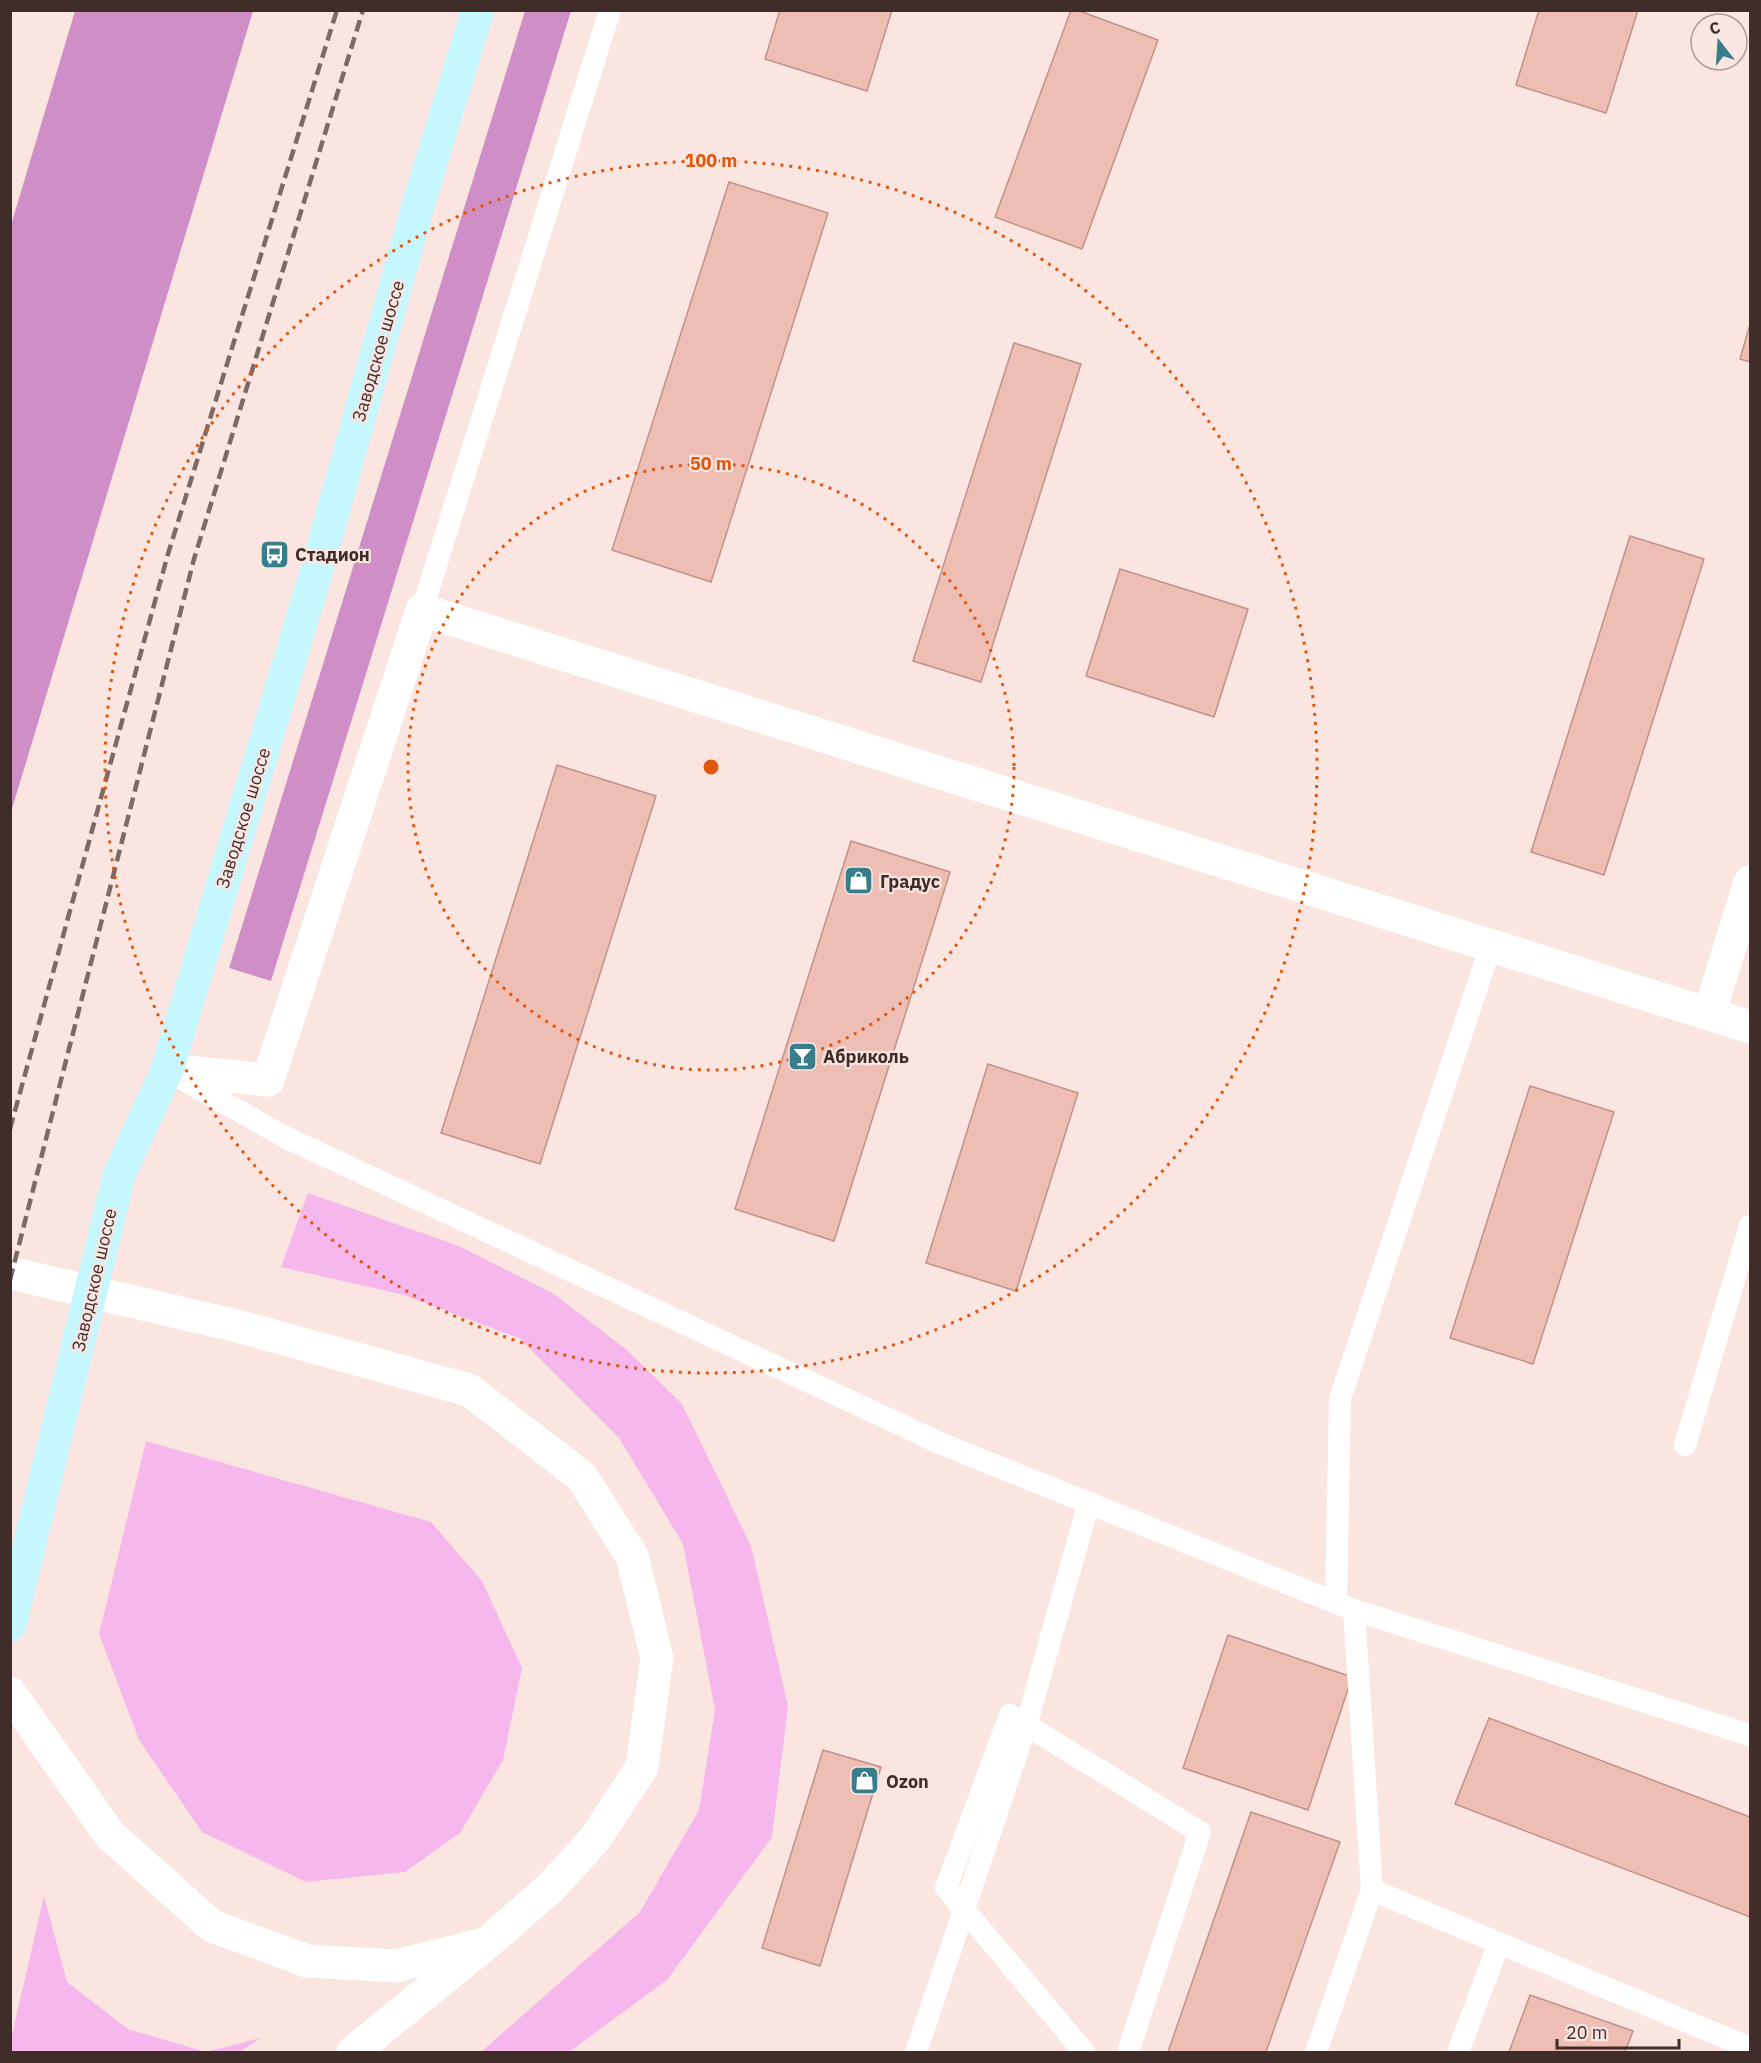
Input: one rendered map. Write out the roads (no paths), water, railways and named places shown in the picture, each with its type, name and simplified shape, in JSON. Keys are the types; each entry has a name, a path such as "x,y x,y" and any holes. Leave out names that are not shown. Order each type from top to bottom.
{"main road":[{"name":"Заводское шоссе","path":"10,1625 119,1175 167,1070 315,576 421,195 478,10"}],"street":[{"path":"167,1070 268,1080 422,610 1750,1027"},
{"path":"1709,1014 1750,882"},
{"path":"10,1273 237,1326 469,1390 581,1476 632,1556 657,1658 642,1767 594,1840 550,1888 487,1943 353,2052"},
{"path":"10,1693 110,1835 212,1926 307,1961 396,1966 487,1943"}],"lane":[{"path":"422,610 610,10"},
{"path":"1316,2052 1372,1890 1345,1606 1340,1399 1491,945"},
{"path":"167,1070 287,1138 942,1444 1345,1606 1750,1736"},
{"path":"1685,1444 1750,1226"},
{"path":"916,2052 1026,1726 1089,1502"},
{"path":"1084,2052 946,1888 1010,1715 1200,1832 1128,2052"},
{"path":"1372,1890 1750,2048"},
{"path":"1458,2052 1499,1943"}],"railway":[{"path":"10,1129 168,554 337,10"},
{"path":"10,1280 194,559 363,10"}],"place":[{"name":"Стадион","path":"274,554"},
{"name":"Градус","path":"859,881"},
{"name":"Абриколь","path":"802,1056"},
{"name":"Ozon","path":"865,1781"}]}
